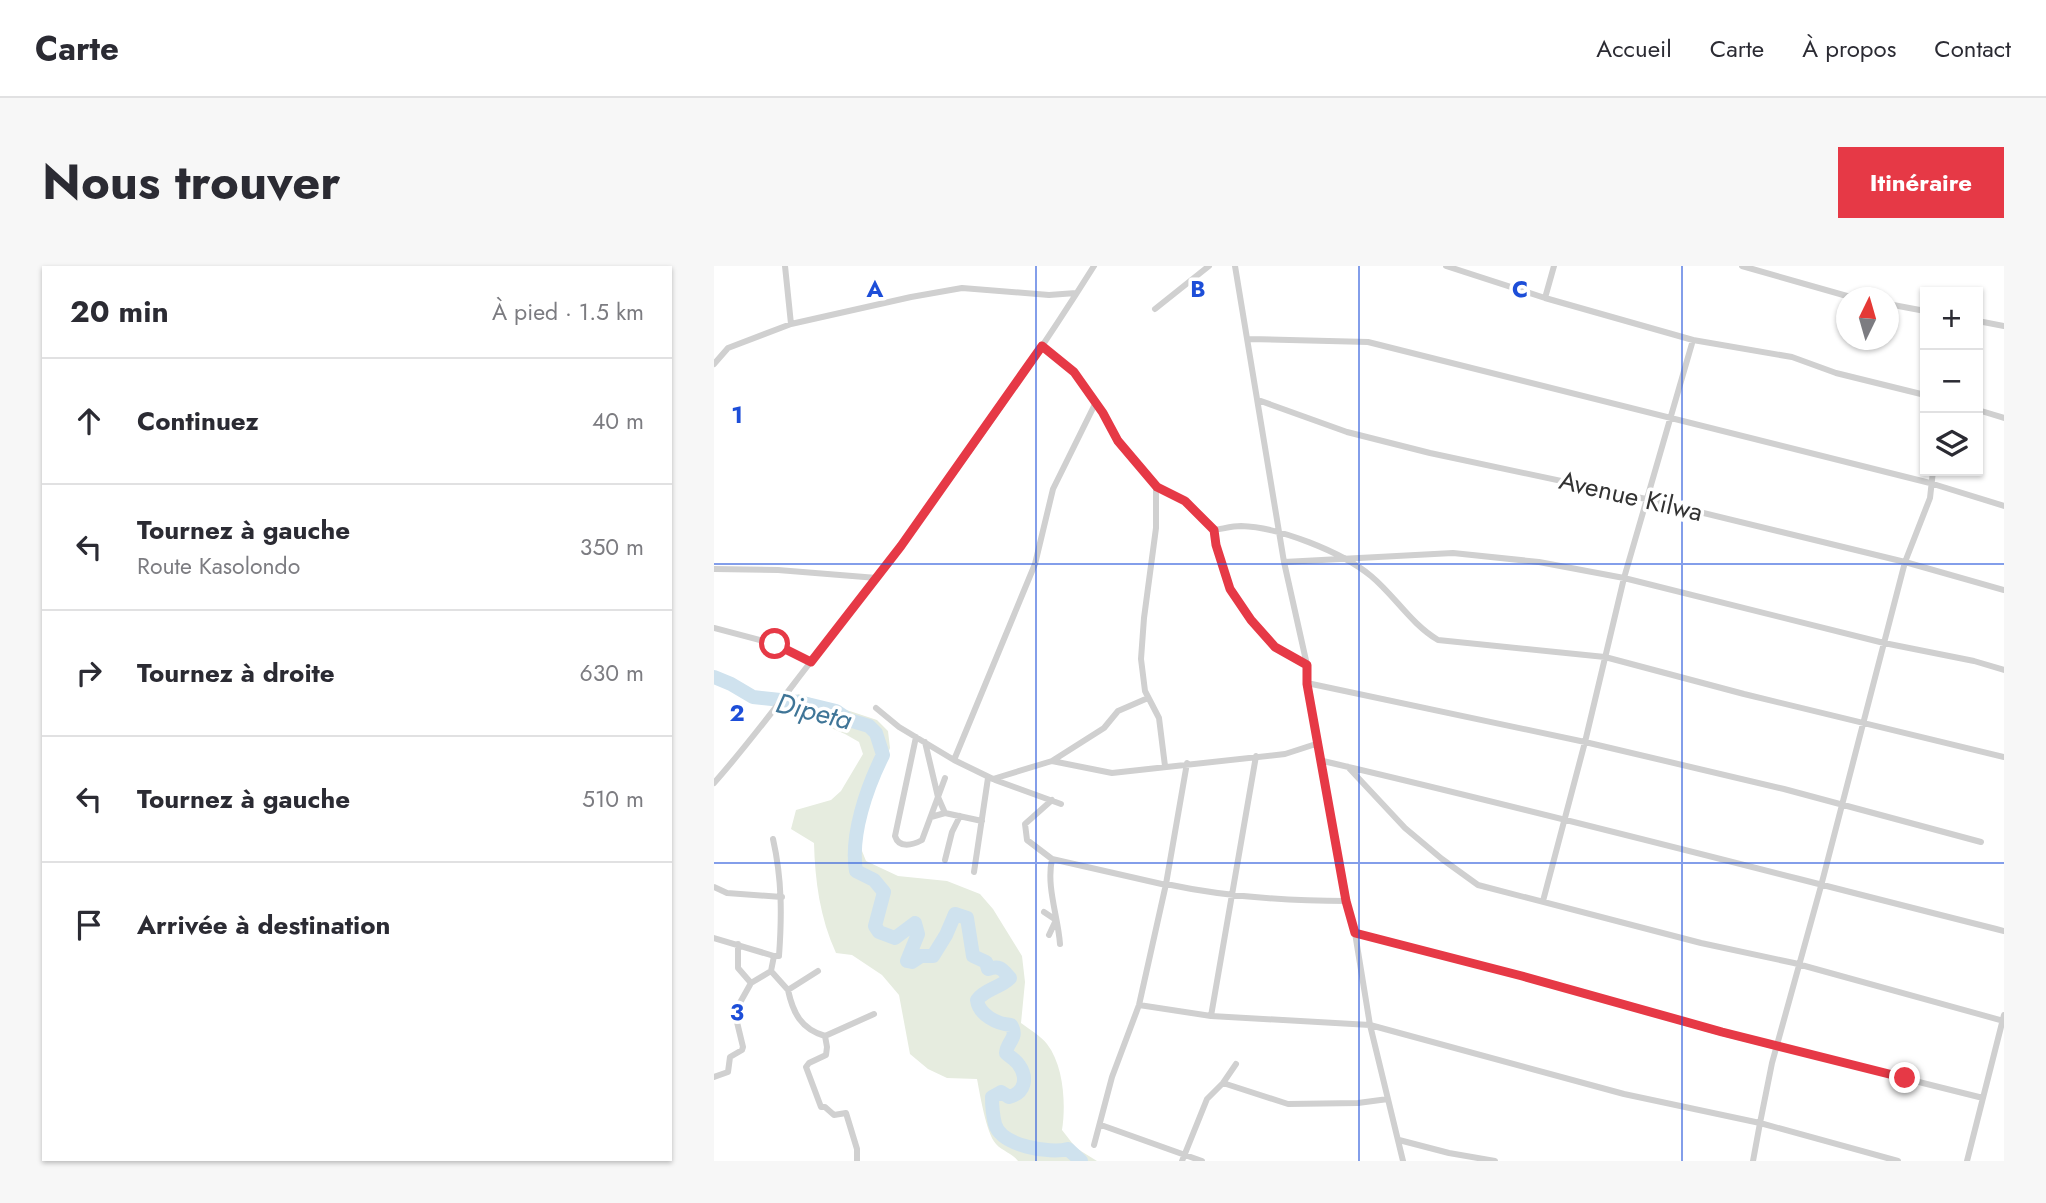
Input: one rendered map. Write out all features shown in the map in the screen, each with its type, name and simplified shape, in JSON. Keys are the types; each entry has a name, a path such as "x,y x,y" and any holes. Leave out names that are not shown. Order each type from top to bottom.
{"street":[{"path":"785,266 791,324"},
{"path":"714,783 877,578 994,417 1094,266"},
{"path":"1155,309 1209,266"},
{"path":"1235,266 1249,339 1283,562 1307,665 1307,684 1323,761 1346,901 1355,933 1370,1025 1403,1161"},
{"path":"1446,266 1545,298 1693,340 1792,357 1836,373 1920,394"},
{"path":"1545,298 1554,266"},
{"path":"1742,266 1836,293"},
{"path":"714,364 728,348 791,324 911,297 962,289 1049,295 1076,293"},
{"path":"1899,306 1920,310"},
{"path":"1983,322 2004,327"},
{"path":"1249,339 1368,342 1930,483 2004,506"},
{"path":"1543,901 1624,578 1693,340"},
{"path":"1042,346 1074,372 1096,402 1118,441 1157,487 1185,501 1214,530 1230,589 1275,647 1307,665"},
{"name":"Avenue Kilwa","path":"1258,400 1347,432 1646,499 1905,562 2004,590"},
{"path":"954,760 1035,564 1053,489 1096,402"},
{"path":"1983,412 2004,418"},
{"path":"1753,1161 1777,1045 1905,562 1930,498 1932,476"},
{"path":"1157,487 1156,528 1141,659 1144,691 1159,718 1165,766"},
{"path":"1214,530 1238,526 1316,543 1372,577 1422,631 1438,640 1605,657 1744,695 2004,757"},
{"path":"1283,562 1452,553 1539,562 1624,578 2004,670"},
{"path":"714,569 778,570 877,578"},
{"path":"714,628 775,644 811,662"},
{"path":"1307,684 1585,742 1981,842"},
{"path":"991,778 1052,761 1104,727 1118,711 1148,698"},
{"path":"876,708 899,727 954,760 991,778 1061,804"},
{"path":"916,737 896,840 912,846 922,840 945,778"},
{"path":"925,743 945,813"},
{"path":"1052,761 1112,773 1285,754 1319,743"},
{"path":"1211,1016 1256,756"},
{"path":"1323,761 1565,818 2004,931"},
{"path":"1094,1145 1112,1077 1139,1005 1166,885 1187,763"},
{"path":"1348,767 1405,828 1478,885 2004,1019 1967,1161"},
{"path":"974,872 991,778"},
{"path":"1052,800 1025,824 1024,831 1027,840 1052,859 1207,893 1296,901 1346,901"},
{"path":"931,817 945,813 982,821"},
{"path":"945,860 951,832 960,816"},
{"path":"714,938 779,956 782,897 780,870 773,839"},
{"path":"1052,859 1049,872 1060,944"},
{"path":"714,887 727,893 782,897"},
{"path":"1045,912 1057,921"},
{"path":"1049,935 1057,921"},
{"path":"1355,933 1983,1098"},
{"path":"738,944 738,968 751,983"},
{"path":"714,1077 728,1072 730,1057 743,1049 736,1018 737,1008 751,983 771,971 774,956"},
{"path":"771,971 788,990 792,1008 802,1024 813,1032 825,1036 874,1014"},
{"path":"788,990 818,971"},
{"path":"1139,1005 1211,1016 1370,1025 1625,1094 1760,1123 1898,1161"},
{"path":"825,1036 826,1055 806,1067 821,1107 834,1115 846,1114 857,1149 857,1161"},
{"path":"1183,1158 1207,1099 1223,1083 1236,1064"},
{"path":"1223,1083 1288,1104 1358,1103 1388,1099"},
{"path":"1101,1125 1183,1158 1202,1161"},
{"path":"1399,1140 1495,1161"}],"shaded area":[{"path":"798,694 877,720 888,731 890,748 862,825 862,851 866,861 898,876 947,881 980,894 993,909 1022,956 1025,982 1021,1023 1044,1041 1057,1063 1064,1109 1062,1130 1076,1148 1097,1161 1018,1161 998,1146 986,1123 977,1079 947,1078 928,1069 910,1054 899,995 882,975 852,955 836,953 819,899 814,843 791,829 796,810 831,800 841,791 863,754 859,742 787,709"}],"waterway":[{"name":"Dipeta","path":"714,677 753,697 799,702 836,711 849,720 869,726 876,733 883,755 861,812 855,842 856,871 874,880 884,892 875,926 879,932 895,938 915,923 918,934 907,961 912,962 921,956 933,956 955,914 967,918 973,956 986,962 988,969 1000,969 1010,978 977,1000 981,1010 990,1018 1011,1025 1014,1033 1006,1053 1018,1063 1024,1080 1022,1089 1014,1095 1009,1097 1001,1092 992,1097 995,1124 999,1132 1016,1143 1039,1149 1068,1149 1081,1161"}],"route":[{"path":"775,644 811,662 901,546 1042,346 1074,372 1103,413 1118,441 1157,487 1185,501 1214,530 1230,589 1251,620 1275,647 1307,665 1307,684 1323,761 1346,901 1355,933 1722,1032 1905,1078"}]}
